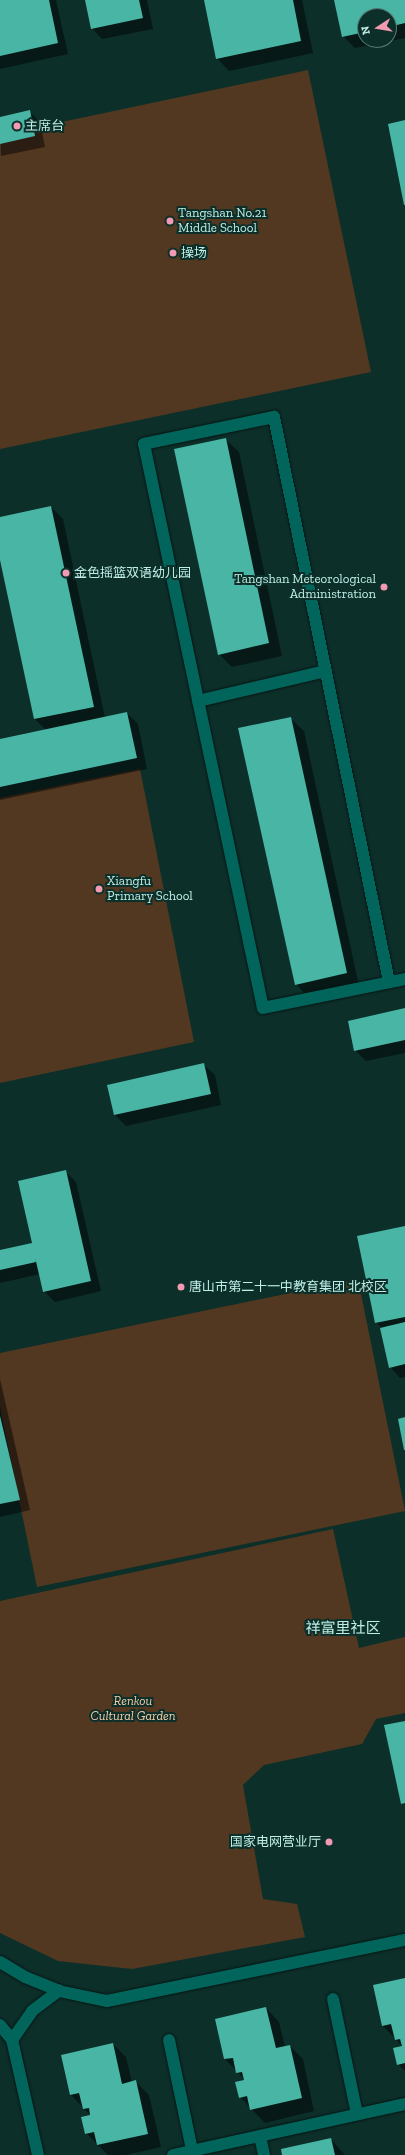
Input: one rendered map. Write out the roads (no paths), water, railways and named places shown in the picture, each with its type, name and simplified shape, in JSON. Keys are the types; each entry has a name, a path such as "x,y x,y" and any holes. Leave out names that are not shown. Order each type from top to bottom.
{"street":[{"path":"389,982 274,418 144,444 263,1008 405,979"},
{"path":"198,701 326,671"},
{"path":"0,1962 25,1976 59,1991 107,2001 405,1940"},
{"path":"12,2040 32,2011 59,1991"},
{"path":"333,1999 357,2114"},
{"path":"0,2025 12,2040 38,2155"},
{"path":"169,2040 193,2153"},
{"path":"173,2155 193,2153 260,2136 405,2104"},
{"path":"260,2136 264,2155"}],"place":[{"name":"主席台","path":"17,126"},
{"name":"Tangshan No.21 Middle School","path":"170,221"},
{"name":"操场","path":"173,253"},
{"name":"金色摇篮双语幼儿园","path":"66,573"},
{"name":"Tangshan Meteorological Administration","path":"384,587"},
{"name":"Xiangfu Primary School","path":"99,889"},
{"name":"唐山市第二十一中教育集团 北校区","path":"181,1287"},
{"name":"国家电网营业厅","path":"329,1842"}],"district":[{"name":"祥富里社区","path":"343,1629"}],"park label":[{"name":"Renkou Cultural Garden","path":"133,1710"}]}
